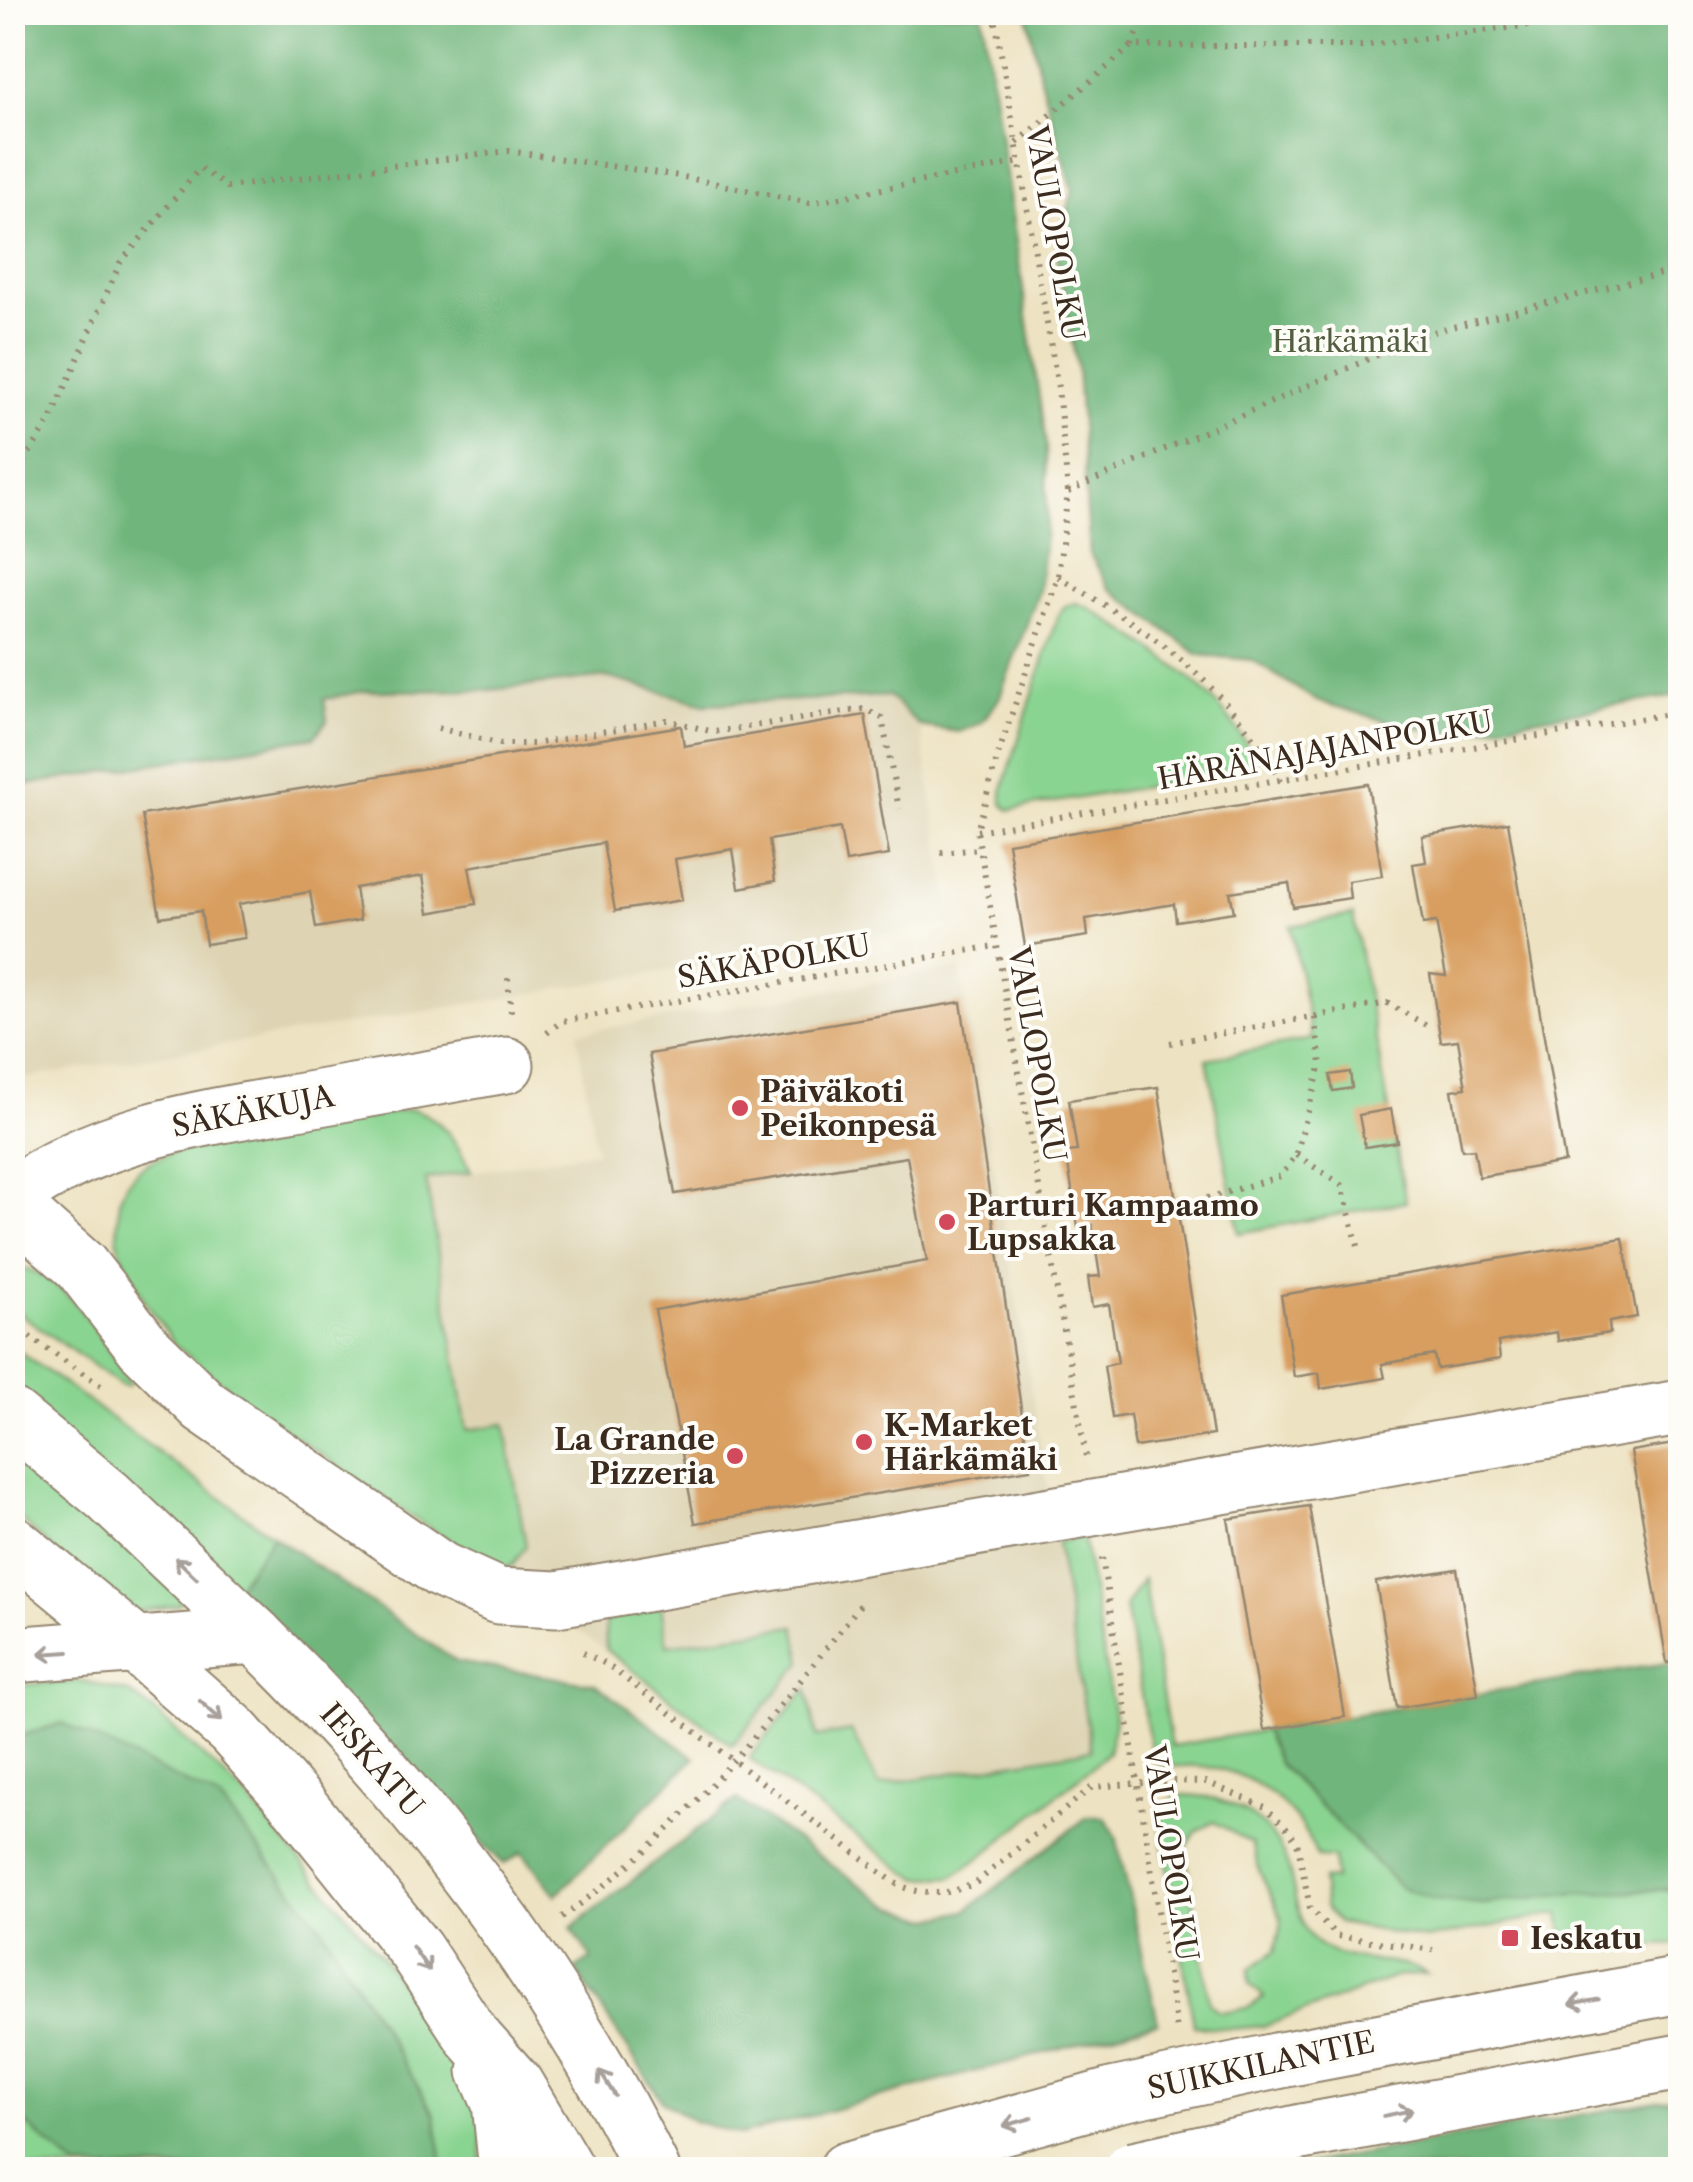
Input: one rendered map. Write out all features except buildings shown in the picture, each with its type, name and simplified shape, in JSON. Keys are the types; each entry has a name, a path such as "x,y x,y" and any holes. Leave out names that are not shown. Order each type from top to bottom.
{"main road":[{"name":"SÄKÄKUJA","path":"12,1196 45,1171 114,1142 184,1121 509,1047"},
{"path":"12,1204 80,1266 143,1346 204,1406 441,1570 498,1596 557,1599 1680,1408"},
{"name":"IESKATU","path":"12,1417 108,1496 328,1708 492,1906 621,2106 652,2170"},
{"path":"12,1543 233,1731 300,1806 416,1951 472,2036 515,2084 566,2170"},
{"path":"12,1656 256,1636"},
{"name":"SUIKKILANTIE","path":"847,2170 1112,2096 1680,1985"},
{"path":"472,2036 500,2103 507,2170"},
{"path":"1132,2169 1302,2132 1680,2062"}],"path":[{"name":"VAULOPOLKU","path":"994,12 1058,388 1068,492 1058,577 998,755 977,831 1094,1508 1178,2035"},
{"path":"1017,143 1132,46 1146,12"},
{"path":"1132,46 1361,46 1637,12"},
{"path":"12,479 51,420 120,263 200,168 227,187 508,151 679,176 810,203 1021,162"},
{"path":"1068,492 1425,334 1680,269"},
{"path":"1058,577 1170,649 1223,697 1258,742 1280,781"},
{"path":"438,728 501,744 536,744 667,720 714,732 864,709 882,718 900,810"},
{"name":"HÄRÄNAJAJANPOLKU","path":"977,831 1680,712"},
{"path":"941,853 980,848"},
{"name":"SÄKÄPOLKU","path":"562,1021 995,946"},
{"path":"508,978 509,1047"},
{"path":"1170,1043 1387,1004 1428,1026"},
{"path":"1197,1201 1281,1176 1296,1155 1322,1064 1315,1017"},
{"path":"1296,1155 1342,1185 1358,1246"},
{"path":"557,1921 603,1888 678,1822 734,1762 860,1604"},
{"path":"1137,1785 1172,1780 1206,1782 1266,1807 1296,1842 1310,1908 1324,1926 1337,1936 1433,1950"}],"shaded area":[{"path":"794,603 920,726 953,923 13,1080 13,733"},
{"path":"960,968 1094,1760 952,1877 938,1879 918,1878 905,1871 480,1559 408,1515 145,1301 121,1254 116,1221 126,1184 153,1160 464,1173 596,1151 577,1033"}],"green space":[{"path":"13,12 982,13 1046,444 1047,519 1039,591 999,699 981,723 959,732 920,726 889,696 705,704 607,677 489,690 364,691 324,699 327,721 314,737 13,787"},
{"name":"Härkämäki","path":"1027,13 1680,13 1680,695 1449,733 1400,725 1317,701 1252,660 1199,655 1109,588 1090,554 1077,368 1056,253 1073,190 1041,82"},
{"path":"1075,603 1088,607 1186,675 1228,717 1258,768 1009,810 1002,803 1002,792 1057,617 1065,606"},
{"path":"1353,915 1406,1202 1239,1233 1207,1059 1312,1039 1291,926"},
{"path":"412,1109 441,1125 471,1172 426,1179 467,1430 505,1424 526,1546 512,1566 500,1567 480,1559 408,1515 240,1398 175,1345 145,1301 121,1254 117,1237 119,1200 126,1184 153,1160 190,1146"},
{"path":"13,1265 51,1281 67,1295 94,1329 130,1383 128,1386 121,1385 13,1309"},
{"path":"12,1346 273,1536 232,1593 13,1390"},
{"path":"12,1441 185,1596 178,1605 135,1612 104,1599 13,1512"},
{"path":"273,1536 457,1662 595,1684 695,1758 556,1895 522,1852 504,1864 232,1593"},
{"path":"1083,1537 1115,1722 1108,1752 952,1877 918,1878 905,1871 749,1758 807,1689 817,1737 851,1731 879,1785 1091,1750 1057,1542"},
{"path":"1143,1579 1171,1746 1680,1661 1483,1904 1560,1894 1680,1889 1680,1944 1566,1948 1559,1913 1426,1939 1338,1923 1325,1907 1322,1880 1335,1879 1334,1858 1317,1857 1286,1807 1255,1783 1237,1775 1218,1769 1169,1766 1153,1759 1125,1607"},
{"path":"661,1605 667,1645 795,1626 802,1662 732,1745 606,1650 605,1621"},
{"path":"1680,1661 1680,1889 1560,1894 1483,1904 1435,1900 1400,1887 1277,1762 1264,1730"},
{"path":"83,1681 129,1693 153,1710 245,1795 383,1958 483,2114 481,2170 13,2167 13,1685"},
{"path":"63,1723 220,1800 323,1929 435,2115 444,2169 78,2169 13,2113 13,1738"},
{"path":"1183,1795 1234,1806 1249,1814 1274,1838 1289,1870 1301,1918 1316,1942 1341,1955 1400,1964 1427,1974 1395,1977 1265,2026 1194,2026 1160,1823 1167,1805","holes":["1214,1822 1252,1844 1259,1870 1282,1920 1275,1951 1249,1969 1250,1984 1264,1997 1248,2008 1220,2012 1210,2004 1185,1849 1196,1832"]},
{"path":"737,1799 889,1905 930,1919 966,1911 1087,1817 1105,1817 1116,1836 1158,2022 740,2135 694,2121 663,2102 575,1969 592,1958 571,1928"},
{"path":"1680,2097 1680,2169 1283,2169 1289,2167"}],"place":[{"name":"Päiväkoti Peikonpesä","path":"740,1108"},
{"name":"Parturi Kampaamo Lupsakka","path":"947,1222"},
{"name":"K-Market Härkämäki","path":"864,1442"},
{"name":"La Grande Pizzeria","path":"735,1456"},
{"name":"Ieskatu","path":"1510,1938"}]}
